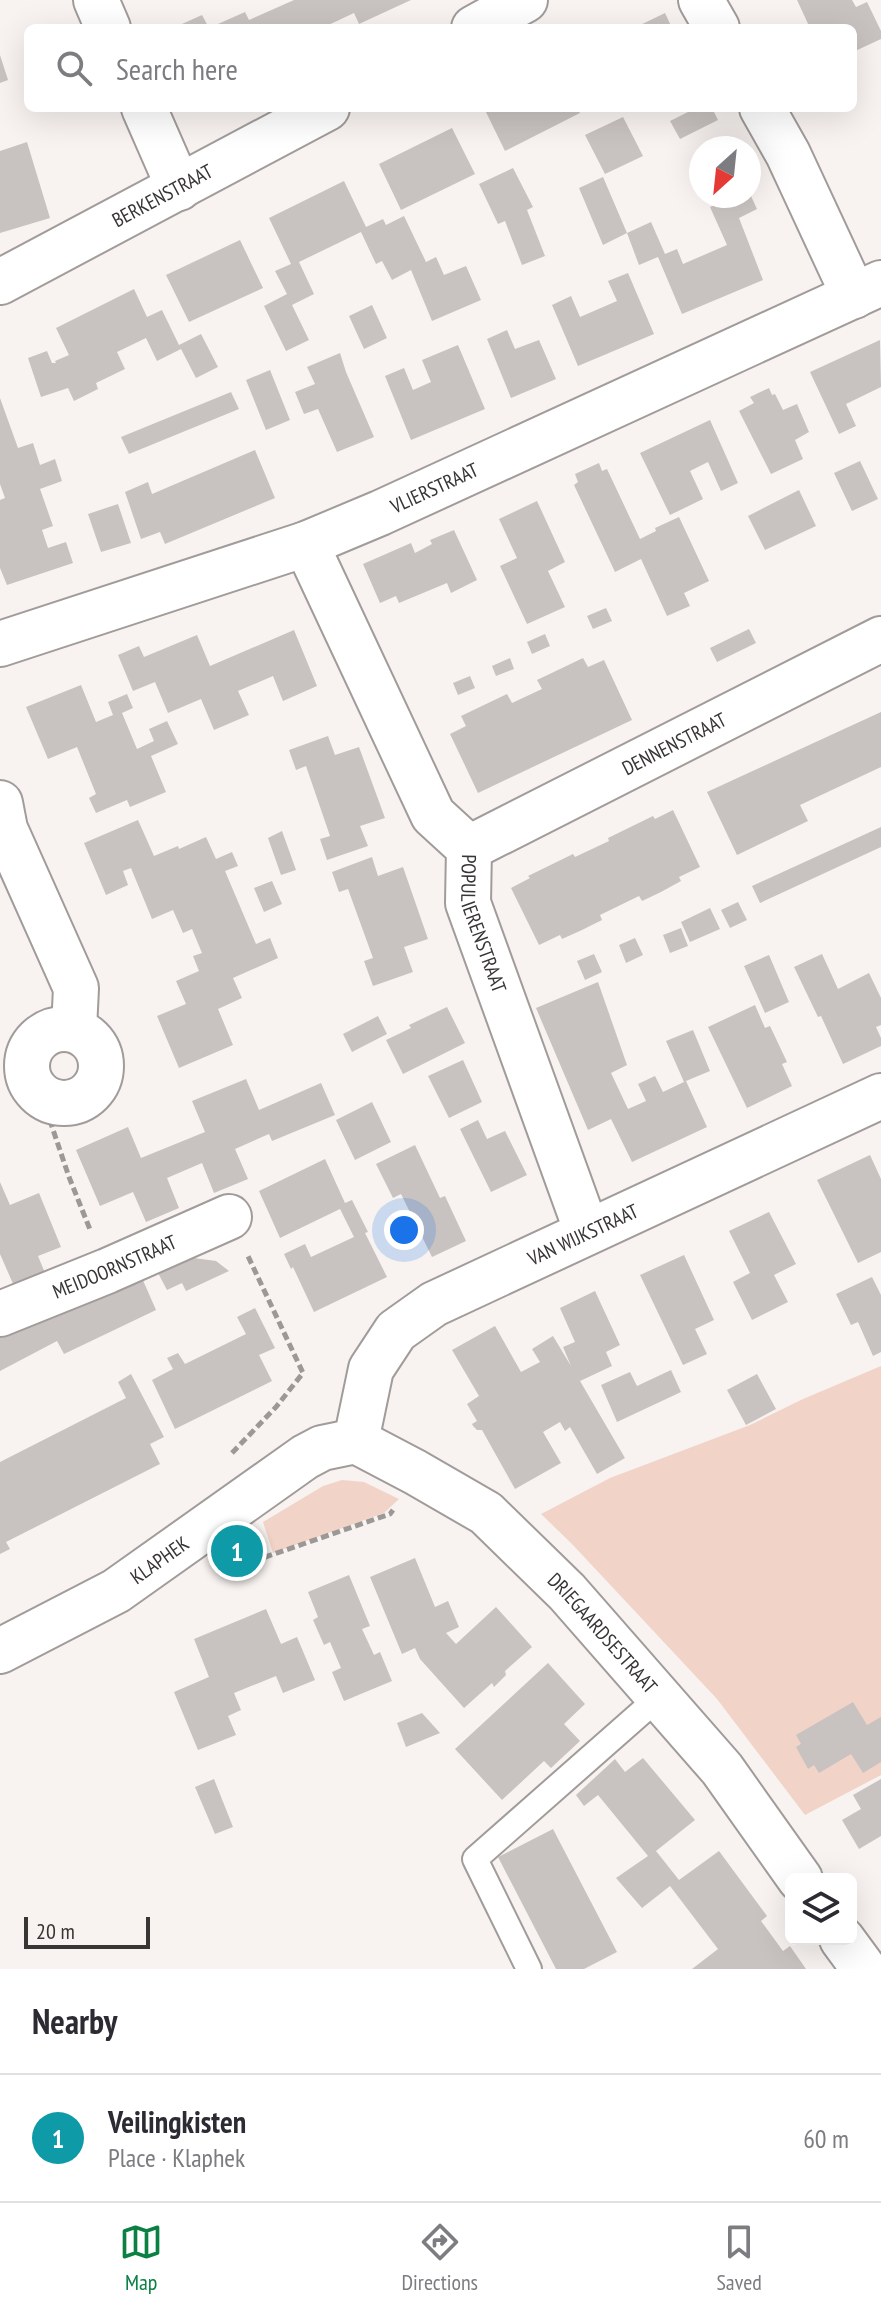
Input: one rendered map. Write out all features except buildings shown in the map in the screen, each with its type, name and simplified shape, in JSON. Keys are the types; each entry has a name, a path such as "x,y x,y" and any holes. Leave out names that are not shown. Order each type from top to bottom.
{"street":[{"path":"96,0 106,24"},
{"path":"481,24 525,0"},
{"path":"701,0 715,24"},
{"path":"146,112 179,188"},
{"name":"BERKENSTRAAT","path":"0,282 320,112"},
{"name":"VLIERSTRAAT","path":"0,644 306,544 867,290 764,112"},
{"name":"POPULIERENSTRAAT","path":"306,544 433,815 469,848 468,903 587,1232"},
{"name":"DENNENSTRAAT","path":"469,848 881,639"},
{"path":"0,803 5,829 76,988 74,1029"},
{"path":"53,1029 74,1029 93,1041 102,1061 99,1082 84,1099 63,1104 42,1097 29,1081 26,1060 36,1041 53,1029"},
{"name":"VAN WIJKSTRAAT","path":"356,1441 371,1369 396,1331 434,1304 881,1096"},
{"name":"MEIDOORNSTRAAT","path":"0,1314 229,1217"},
{"name":"DRIEGAARDSESTRAAT","path":"356,1441 486,1513 567,1592 722,1769 796,1873"},
{"name":"KLAPHEK","path":"0,1651 116,1591 305,1457 322,1448 356,1441"},
{"path":"846,1945 864,1969"}],"lane":[{"path":"529,1969 475,1859 659,1697"}],"path":[{"path":"42,1097 69,1177 107,1271"},
{"path":"229,1217 303,1373 276,1407"},
{"path":"214,1575 390,1514 404,1499 415,1472"}],"shaded area":[{"path":"881,1366 881,1775 805,1815 717,1699 541,1514 610,1478 750,1425"},
{"path":"342,1480 364,1482 399,1499 384,1513 273,1553 263,1522 323,1486"}],"place":[{"name":"Veilingkisten","path":"237,1551"}]}
